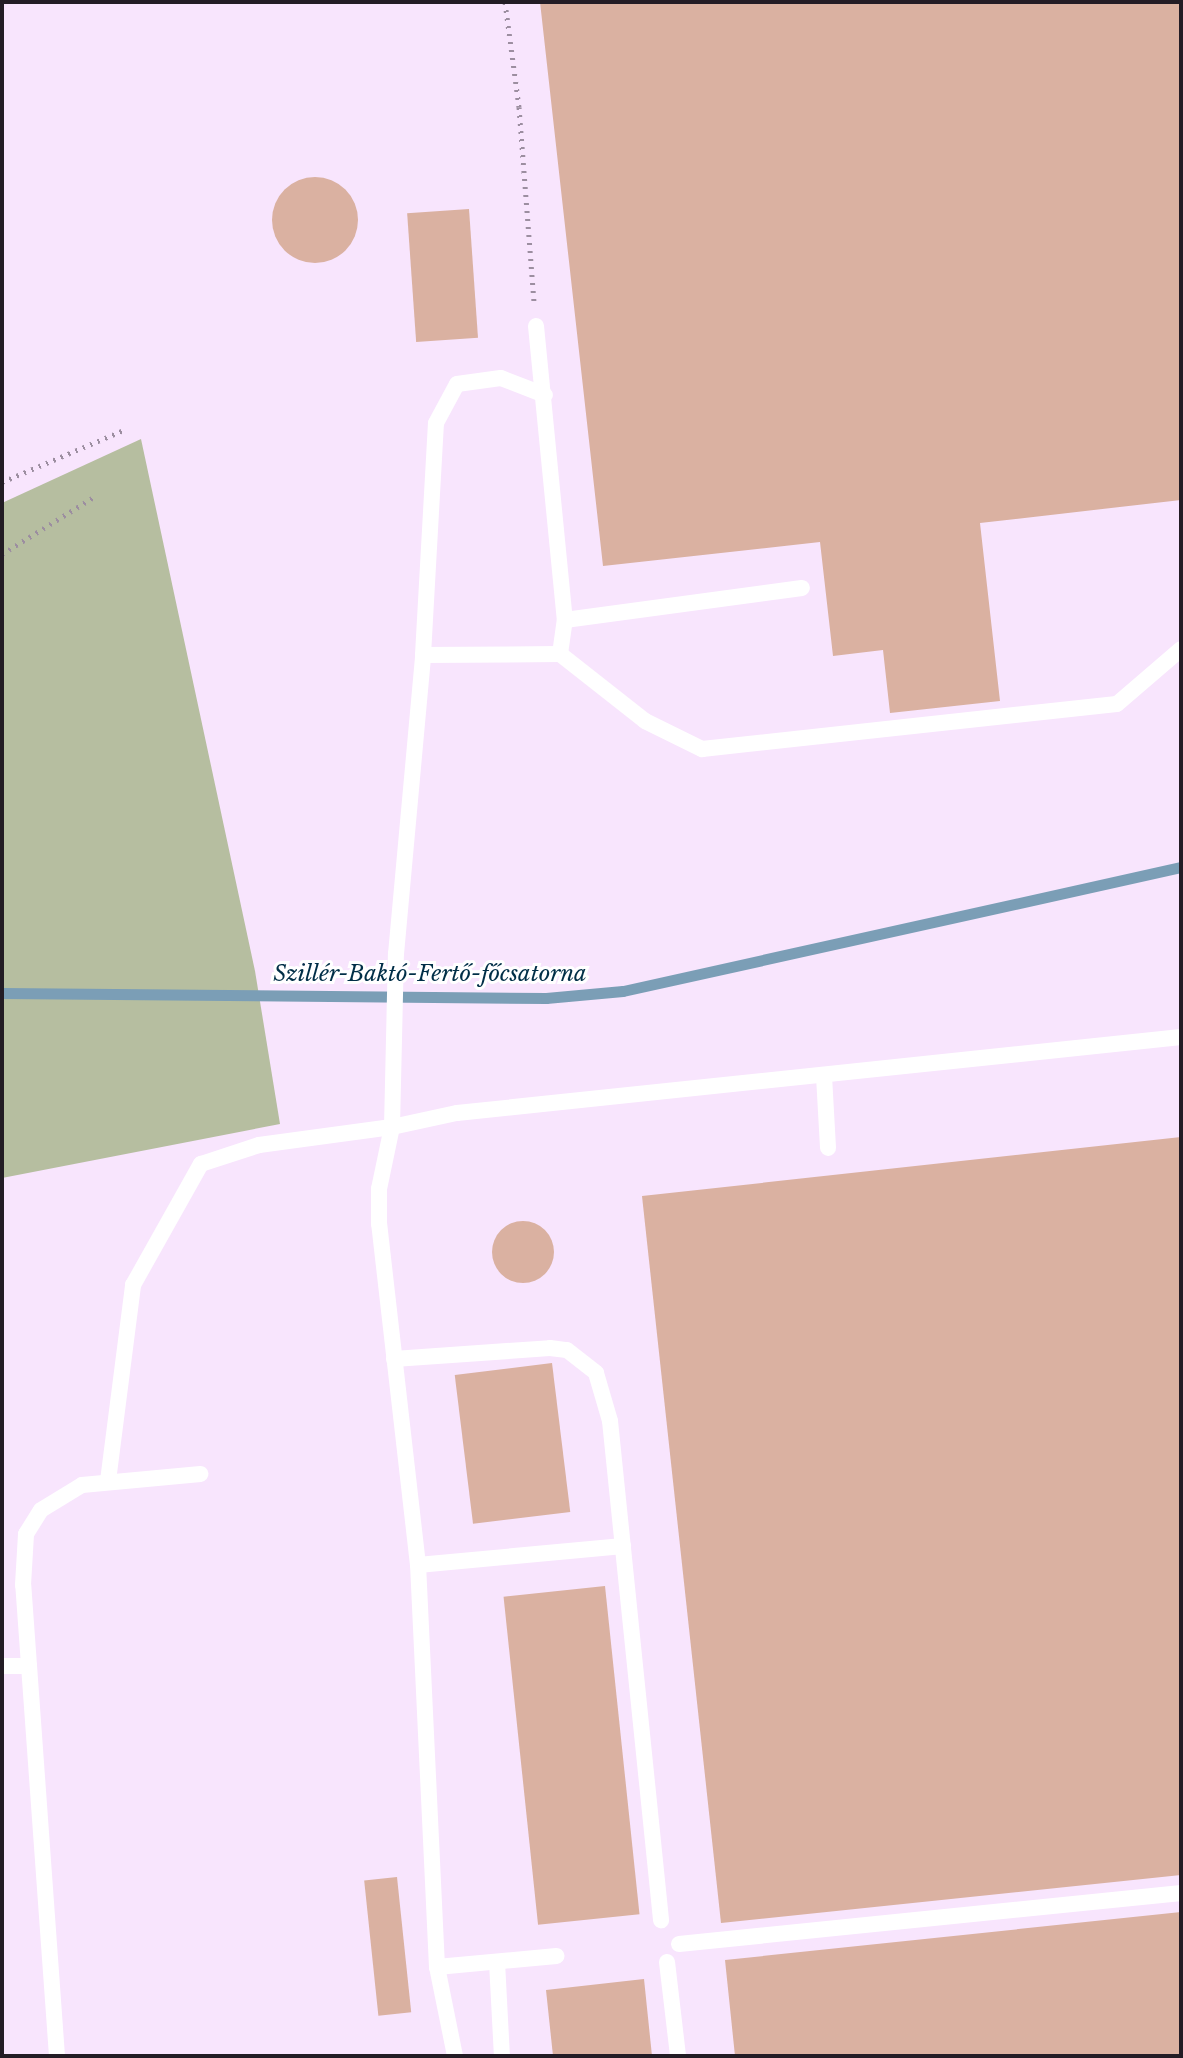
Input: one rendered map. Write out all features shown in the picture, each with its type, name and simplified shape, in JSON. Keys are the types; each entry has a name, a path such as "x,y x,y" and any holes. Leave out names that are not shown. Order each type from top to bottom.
{"lane":[{"path":"536,326 565,620 560,654"},
{"path":"455,2056 437,1967 418,1565 379,1224 379,1189 392,1127 396,954 423,655 436,423 457,384 501,378 545,395"},
{"path":"565,620 802,588"},
{"path":"423,655 560,654 645,721 702,749 1117,704 1181,649"},
{"path":"108,1481 133,1285 201,1164 259,1145 392,1127 457,1113 1181,1037"},
{"path":"824,1076 828,1148"},
{"path":"394,1359 550,1348 567,1350 583,1359 596,1373 610,1421 661,1920"},
{"path":"57,2056 22,1559 26,1534 41,1510 82,1485 200,1474"},
{"path":"418,1565 623,1546"},
{"path":"2,1666 29,1666"},
{"path":"679,1944 1181,1893"},
{"path":"437,1967 556,1956"},
{"path":"497,1962 502,2056"},
{"path":"667,1962 678,2056"}],"path":[{"path":"505,2 519,107 536,326"},
{"path":"2,482 126,429"},
{"path":"2,554 94,497"}],"green space":[{"path":"141,439 255,971 280,1124 2,1178 2,503"}],"building":[{"path":"540,2 1181,2 1181,500 980,523 1000,701 890,713 883,650 833,656 820,542 603,566"},
{"path":"315,177 332,180 346,189 355,203 358,220 355,237 346,251 332,260 315,263 298,260 284,251 275,237 272,220 275,203 284,189 298,180"},
{"path":"469,209 478,338 416,342 407,213"},
{"path":"1181,1137 1181,1875 721,1923 642,1196"},
{"path":"523,1221 535,1223 545,1230 552,1240 552,1264 545,1274 535,1281 523,1283 511,1281 501,1274 494,1264 492,1252 494,1240 501,1230 511,1223"},
{"path":"552,1363 570,1512 473,1524 455,1375"},
{"path":"605,1586 639,1914 538,1925 504,1597"},
{"path":"397,1877 411,2012 378,2016 364,1880"},
{"path":"1181,1912 1181,2056 735,2056 725,1960"},
{"path":"644,1979 652,2056 553,2056 546,1990"}],"waterway":[{"name":"Szillér-Baktó-Fertő-főcsatorna","path":"2,993 546,998 623,991 1181,867"}]}
